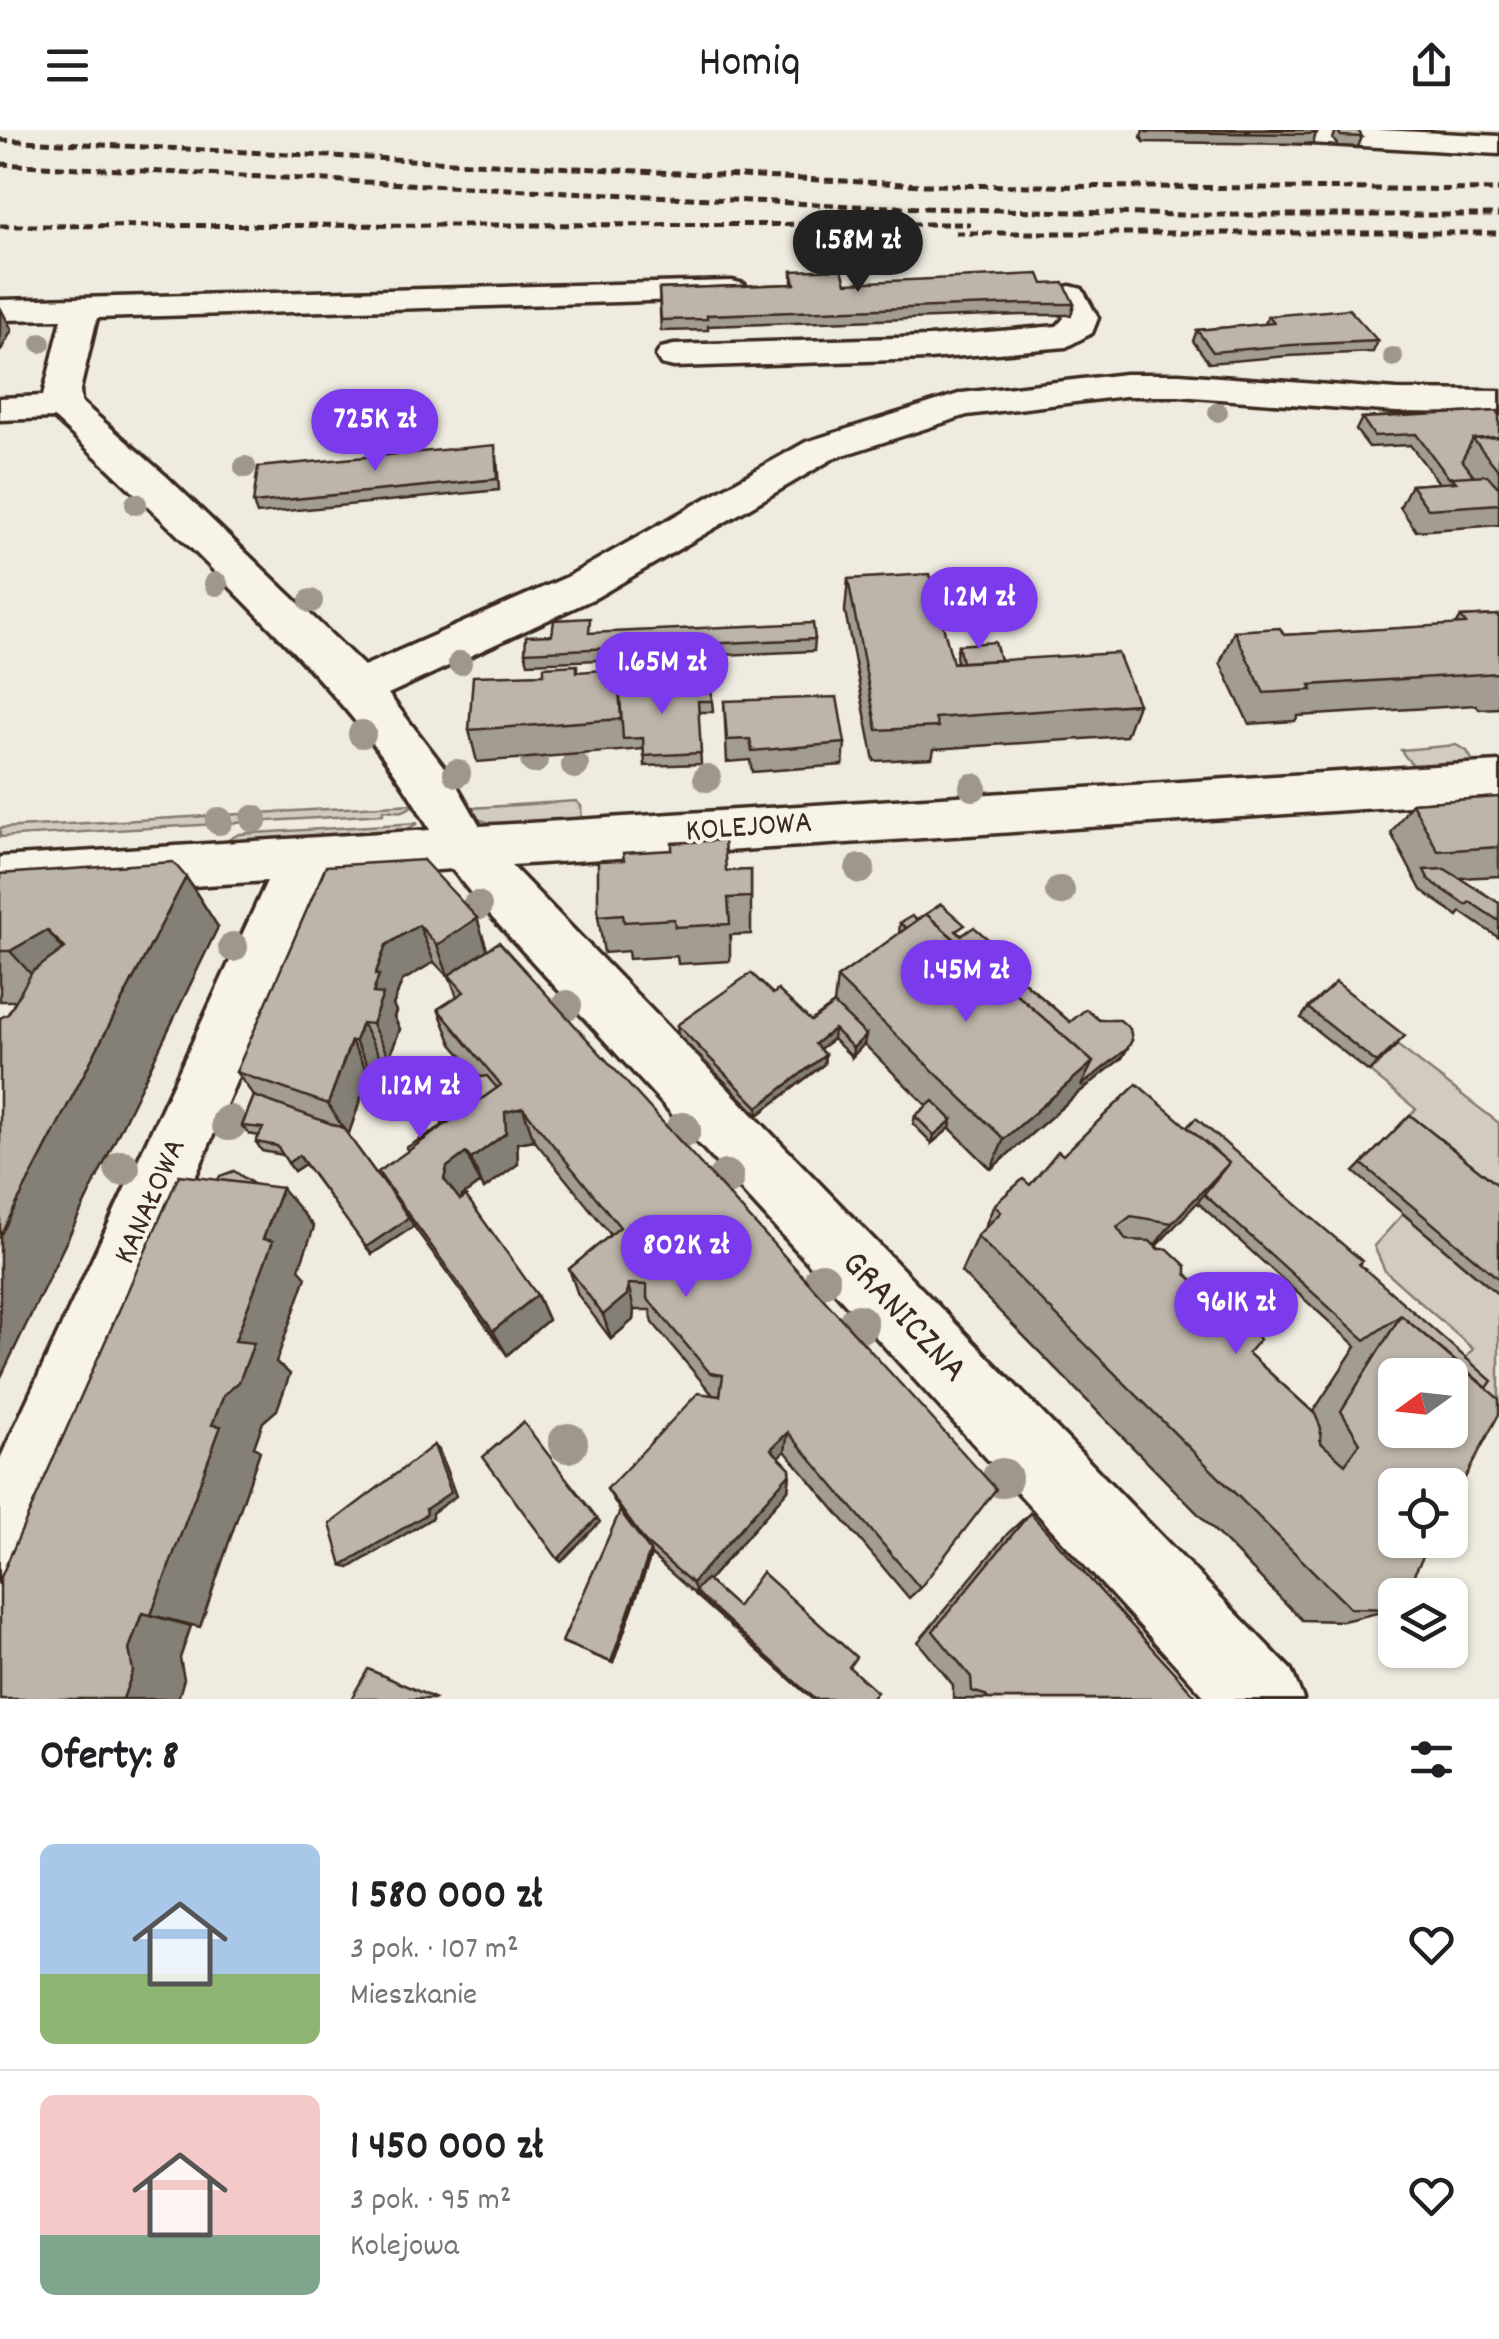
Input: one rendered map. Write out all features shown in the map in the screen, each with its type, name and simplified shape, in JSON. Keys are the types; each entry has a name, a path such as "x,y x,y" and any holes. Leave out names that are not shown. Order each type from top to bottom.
{"street":[{"path":"1219,131 1499,145"},
{"path":"0,310 755,290"},
{"path":"674,356 928,348 1066,336 1080,326 1081,318 1070,296"},
{"path":"0,409 64,406 60,390 82,307"},
{"path":"928,348 931,360 948,363 962,404"},
{"path":"358,688 582,587 820,450 962,404 1125,385 1179,385 1397,401 1499,402"},
{"name":"GRANICZNA","path":"64,406 143,476 358,688 435,792 465,848 496,887 1262,1699"},
{"name":"KOLEJOWA","path":"0,878 1499,782"},
{"name":"KANAŁOWA","path":"0,1544 304,860"}],"shaded area":[{"path":"1456,745 1467,751 1477,768 1424,770 1401,750"},
{"path":"576,801 581,806 582,825 505,827 477,819 472,808"},
{"path":"414,804 402,811 383,810 383,814 0,837 0,828"},
{"path":"418,823 395,836 223,843 239,834"},
{"path":"1397,1045 1499,1123 1499,1202 1401,1124 1416,1109 1370,1072"},
{"path":"1403,1214 1499,1295 1499,1413 1468,1424 1466,1358 1473,1349 1385,1271 1374,1246"}],"building":[{"path":"1317,130 1317,133 1146,132"},
{"path":"1337,130 1358,130 1362,137 1341,136"},
{"path":"842,269 846,283 1039,274 1043,284 1064,283 1074,304 707,315 707,319 661,320 659,289 795,284 792,271"},
{"path":"1349,309 1378,341 1213,352 1197,330 1274,323 1268,316"},
{"path":"1499,411 1499,437 1473,439 1462,460 1474,476 1449,478 1416,434 1374,436 1362,418"},
{"path":"1499,437 1499,471 1473,439"},
{"path":"495,445 497,479 253,503 258,467"},
{"path":"1487,475 1499,488 1499,504 1428,509 1411,485 1456,482 1452,477"},
{"path":"929,574 953,663 1118,653 1138,704 935,718 938,727 877,730 848,579"},
{"path":"1499,615 1499,675 1310,685 1312,690 1264,693 1234,631 1280,628 1284,635 1466,624 1461,617"},
{"path":"590,618 589,633 813,623 815,639 525,652 526,636 552,635 554,620"},
{"path":"995,642 1000,660 962,662 958,645"},
{"path":"577,665 577,672 618,669 621,719 469,730 473,676 544,674 544,667"},
{"path":"654,680 654,690 711,688 712,701 698,701 701,753 644,756 643,738 623,739 619,681"},
{"path":"837,697 845,743 752,751 750,739 727,740 724,701"},
{"path":"1499,797 1499,847 1438,851 1412,803"},
{"path":"724,840 726,871 751,870 751,897 728,898 730,924 675,927 674,919 624,922 623,914 598,916 598,861 624,860 623,853 672,850 672,843"},
{"path":"423,860 477,918 437,945 419,925 386,945 373,993 383,994 372,1024 362,1023 355,1041 351,1041 328,1104 236,1072 326,866"},
{"path":"173,862 186,877 0,1236 0,1018 8,1014 32,972 65,948 47,930 10,951 0,951 0,874"},
{"path":"1445,869 1499,903 1499,921 1429,880 1424,870"},
{"path":"941,904 965,925 956,931 961,936 974,927 989,940 982,946 1070,1022 1086,1009 1099,1020 1120,1020 1130,1029 1132,1040 1127,1049 1081,1086 1093,1062 926,914"},
{"path":"926,914 1093,1062 1004,1139 837,978"},
{"path":"924,915 906,928 900,923 912,916 917,920"},
{"path":"499,942 996,1489 920,1588 788,1432 771,1449 790,1468 790,1473 692,1583 645,1542 607,1489 698,1393 720,1396 723,1375 710,1373 647,1298 647,1285 628,1284 627,1295 603,1315 569,1269 620,1227 523,1108 505,1112 506,1133 471,1159 466,1153 447,1167 444,1179 460,1200 466,1196 537,1295 493,1331 378,1172 501,1085 438,1009 464,992 449,975"},
{"path":"751,973 773,994 778,990 811,1021 834,1004 866,1035 853,1048 834,1029 815,1044 825,1055 758,1107 677,1025"},
{"path":"1336,982 1405,1036 1377,1063 1308,1008"},
{"path":"487,1076 497,1088 447,1123 431,1104 468,1079"},
{"path":"1137,1084 1229,1163 1172,1223 1131,1216 1117,1227 1126,1240 1150,1241 1158,1249 1168,1249 1186,1266 1186,1274 1260,1339 1248,1353 1315,1414 1321,1428 1320,1442 1345,1464 1360,1443 1341,1411 1401,1315 1451,1358 1378,1358 1378,1448 1468,1448 1468,1372 1499,1399 1499,1414 1468,1472 1468,1468 1378,1468 1378,1558 1423,1558 1412,1578 1378,1578 1378,1609 1350,1608 977,1236 1001,1212 994,1205 1023,1179 1030,1185 1058,1151 1063,1155"},
{"path":"254,1096 343,1128 409,1218 366,1247 299,1155 288,1163 277,1146 256,1142 263,1128 242,1126"},
{"path":"933,1101 952,1120 934,1135 915,1116"},
{"path":"1410,1115 1499,1186 1499,1279 1362,1164"},
{"path":"1196,1118 1362,1261 1359,1264 1466,1358 1452,1358 1401,1315 1365,1340 1204,1194 1229,1163 1187,1127"},
{"path":"445,1124 408,1151 406,1148"},
{"path":"234,1171 255,1185 218,1180"},
{"path":"179,1175 282,1188 263,1239 273,1241 235,1341 254,1343 239,1382 224,1395 212,1425 221,1426 151,1615 142,1613 129,1649 133,1671 123,1699 0,1699 0,1579"},
{"path":"1468,1360 1492,1381 1487,1388 1468,1372"},
{"path":"523,1422 597,1518 558,1559 483,1457"},
{"path":"434,1445 451,1492 426,1509 427,1514 342,1565 330,1524"},
{"path":"620,1511 650,1551 611,1662 562,1642"},
{"path":"1030,1513 1198,1699 988,1699 972,1691 971,1677 933,1631"},
{"path":"762,1572 856,1657 849,1667 877,1692 871,1699 814,1699 695,1591 706,1579 737,1607"},
{"path":"368,1669 436,1699 351,1699"}],"railway":[{"path":"0,140 925,185 1499,190"},
{"path":"0,164 854,206 1182,215 1499,215"},
{"path":"0,226 970,224"},
{"path":"955,233 1499,233"}]}
